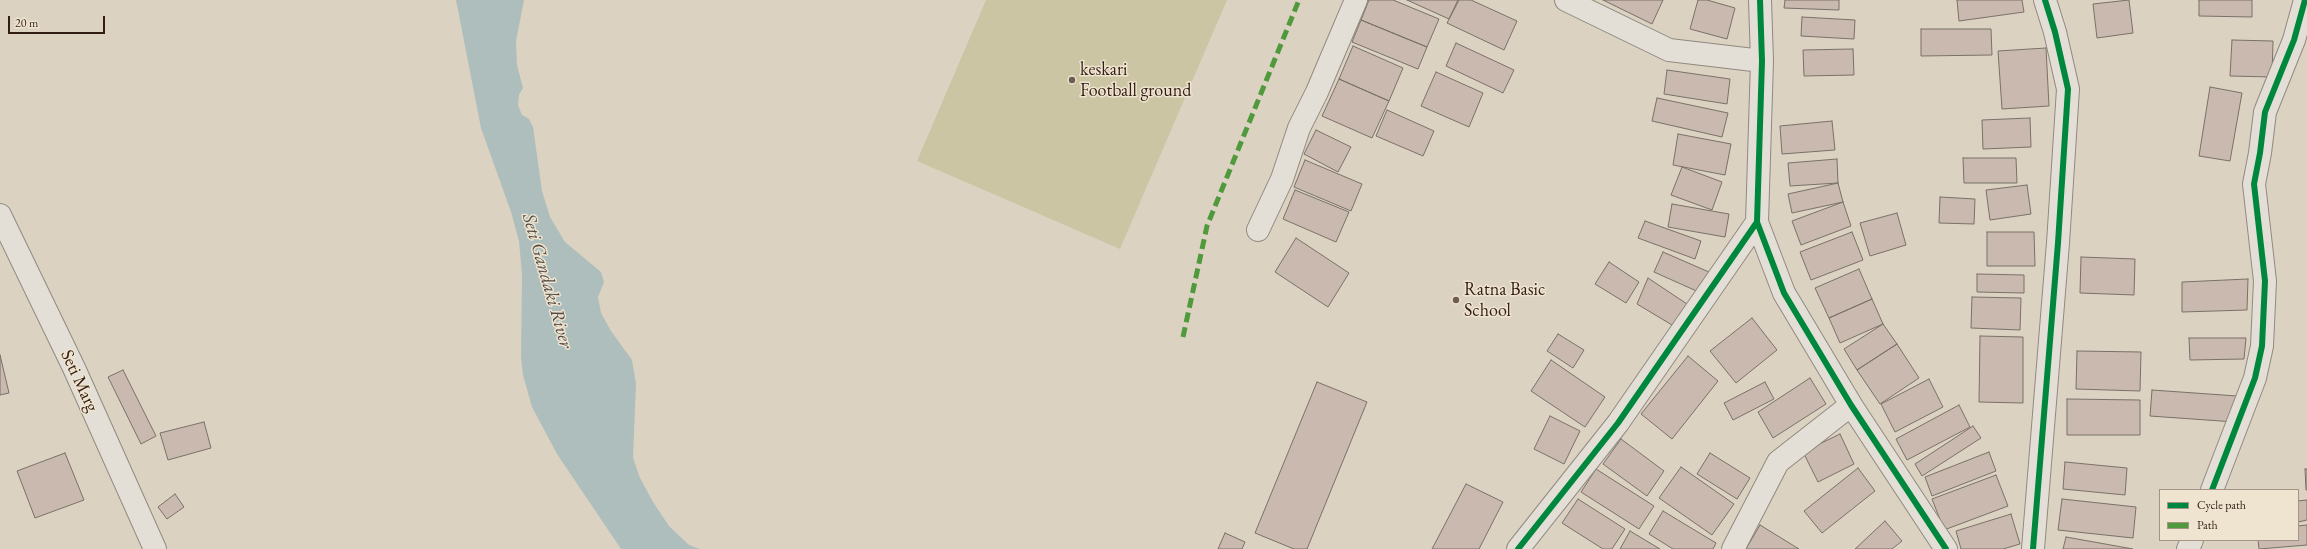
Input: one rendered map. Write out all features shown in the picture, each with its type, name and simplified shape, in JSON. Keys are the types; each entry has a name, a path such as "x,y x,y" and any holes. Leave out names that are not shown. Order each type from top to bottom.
{"street":[{"path":"1258,230 1282,179 1299,128 1317,92 1356,0"},
{"path":"1566,0 1669,50 1762,61"},
{"path":"1760,0 1762,61 1757,222 1784,293 1851,405 1946,549"},
{"path":"2033,549 2058,243 2068,89 2055,32 2045,0"},
{"path":"2212,489 2256,378 2262,346 2265,281 2254,184 2260,153 2265,112 2294,40 2305,0"},
{"name":"Seti Marg","path":"0,215 74,368 154,549"},
{"path":"1518,549 1618,423 1757,222"},
{"path":"1733,549 1778,462 1851,405"}],"shaded area":[{"name":"keskari Football ground","path":"986,0 1227,0 1120,249 917,161"}],"water":[{"name":"Seti Gandaki River","path":"456,0 524,0 516,41 517,65 523,88 519,95 518,105 522,115 529,119 533,127 542,191 550,217 565,242 601,272 604,282 598,297 601,313 611,331 632,360 636,384 633,458 640,478 653,502 669,526 689,545 700,549 621,549 557,454 532,407 523,375 521,357 522,275 519,241 511,212 481,128"}],"building":[{"path":"1369,0 1393,0 1439,19 1427,47 1361,20"},
{"path":"1407,0 1458,0 1449,19"},
{"path":"1459,0 1471,0 1517,21 1504,50 1447,23"},
{"path":"1603,0 1663,0 1652,24"},
{"path":"1698,0 1707,0 1735,8 1727,39 1690,29"},
{"path":"1785,0 1839,0 1839,10 1784,8"},
{"path":"1957,0 2022,0 2024,12 1959,21"},
{"path":"2129,0 2133,33 2097,38 2093,4"},
{"path":"2199,0 2252,0 2252,17 2199,16"},
{"path":"1802,17 1855,20 1854,39 1801,36"},
{"path":"1361,20 1427,47 1418,69 1352,42"},
{"path":"1921,29 1991,29 1992,55 1921,56"},
{"path":"2232,40 2273,41 2272,77 2230,76"},
{"path":"1456,43 1514,70 1503,93 1446,66"},
{"path":"1353,46 1403,68 1389,101 1339,79"},
{"path":"2046,48 2049,106 2002,109 1998,51"},
{"path":"1853,49 1854,75 1804,76 1803,50"},
{"path":"1667,70 1730,79 1727,104 1664,94"},
{"path":"1436,72 1483,93 1469,127 1421,106"},
{"path":"1339,79 1389,101 1372,138 1322,116"},
{"path":"2210,87 2242,93 2230,161 2199,156"},
{"path":"1657,98 1728,113 1722,137 1652,121"},
{"path":"1387,110 1434,131 1423,156 1376,136"},
{"path":"2030,118 2031,147 1983,149 1982,120"},
{"path":"1832,121 1835,150 1782,154 1780,126"},
{"path":"1316,130 1351,147 1338,172 1304,154"},
{"path":"1678,134 1731,144 1725,175 1673,165"},
{"path":"1963,158 2016,158 2017,183 1964,183"},
{"path":"1837,159 1838,183 1790,186 1788,163"},
{"path":"1305,160 1362,184 1351,211 1294,187"},
{"path":"1682,167 1722,182 1712,210 1671,195"},
{"path":"1838,183 1843,202 1792,213 1788,194"},
{"path":"2027,185 2031,214 1990,220 1986,190"},
{"path":"1295,190 1349,212 1336,242 1283,219"},
{"path":"1940,197 1975,199 1974,224 1939,223"},
{"path":"1843,202 1851,226 1801,245 1792,221"},
{"path":"1672,204 1729,214 1725,237 1668,227"},
{"path":"1897,213 1906,245 1870,256 1860,223"},
{"path":"1645,221 1701,241 1695,259 1638,238"},
{"path":"1852,232 1863,260 1811,280 1800,252"},
{"path":"1987,232 2034,232 2035,266 1987,266"},
{"path":"1296,238 1349,273 1328,307 1275,272"},
{"path":"1663,252 1709,272 1701,293 1654,272"},
{"path":"2081,257 2135,259 2134,295 2080,293"},
{"path":"1609,262 1639,282 1626,303 1595,284"},
{"path":"1859,269 1872,299 1829,318 1815,288"},
{"path":"1977,274 2024,275 2024,293 1977,292"},
{"path":"1648,278 1690,306 1677,328 1637,304"},
{"path":"2248,279 2247,310 2182,312 2182,282"},
{"path":"1972,297 2021,298 2020,330 1971,328"},
{"path":"1872,299 1883,324 1840,343 1829,318"},
{"path":"1752,318 1777,350 1736,383 1710,351"},
{"path":"1883,324 1897,344 1857,370 1844,349"},
{"path":"1558,334 1584,350 1573,368 1547,351"},
{"path":"1980,336 2023,337 2023,403 1979,402"},
{"path":"2189,338 2246,338 2244,359 2190,360"},
{"path":"1897,344 1919,378 1880,404 1857,370"},
{"path":"2077,351 2141,352 2140,391 2076,389"},
{"path":"0,355 9,393 0,395"},
{"path":"1688,356 1718,381 1672,439 1641,414"},
{"path":"1551,360 1605,397 1585,427 1531,391"},
{"path":"123,370 156,436 141,444 108,377"},
{"path":"1810,378 1826,404 1773,438 1758,412"},
{"path":"1929,379 1943,407 1895,432 1881,404"},
{"path":"1317,382 1367,402 1307,549 1294,549 1255,533"},
{"path":"1765,382 1774,399 1733,420 1724,403"},
{"path":"2152,390 2237,396 2235,422 2150,416"},
{"path":"2067,399 2140,400 2140,435 2067,435"},
{"path":"1959,405 1970,427 1907,460 1896,439"},
{"path":"1550,416 1580,431 1564,464 1534,449"},
{"path":"204,422 211,448 168,460 160,433"},
{"path":"1973,426 1981,438 1922,476 1915,464"},
{"path":"1840,434 1854,464 1818,482 1803,452"},
{"path":"1621,439 1664,471 1647,496 1603,464"},
{"path":"1989,452 1996,471 1932,496 1925,477"},
{"path":"65,453 84,500 35,518 17,471"},
{"path":"1710,453 1750,478 1737,499 1697,474"},
{"path":"2065,462 2127,468 2125,495 2063,489"},
{"path":"1681,467 1734,504 1712,535 1659,498"},
{"path":"1858,468 1875,491 1822,533 1804,511"},
{"path":"1596,469 1654,506 1639,529 1581,492"},
{"path":"2305,469 2307,469 2307,490 2306,490"},
{"path":"1996,475 2008,506 1944,530 1932,499"},
{"path":"1466,484 1503,502 1479,549 1432,549"},
{"path":"175,494 184,507 167,519 158,507"},
{"path":"1578,499 1625,529 1612,549 1603,549 1562,523"},
{"path":"2062,499 2136,507 2133,538 2058,530"},
{"path":"2307,500 2307,520 2299,522 2299,501"},
{"path":"1663,511 1716,543 1713,549 1673,549 1649,534"},
{"path":"2011,514 2020,544 2003,549 1961,549 1956,531"},
{"path":"1885,521 1902,541 1892,549 1855,549"},
{"path":"1760,525 1799,549 1746,549"},
{"path":"2307,525 2307,545 2259,549 2258,541 2299,541 2299,526"},
{"path":"1630,531 1660,549 1620,549"},
{"path":"1225,533 1245,542 1242,549 1218,549"},
{"path":"2066,537 2133,549 2063,549"}],"marked path":[{"path":"1183,337 1207,226 1299,0"}],"cycle path":[{"path":"1760,0 1762,61 1757,222 1784,293 1851,405 1946,549"},
{"path":"2033,549 2058,243 2068,89 2055,32 2045,0"},
{"path":"2212,489 2255,378 2262,346 2265,281 2254,184 2260,153 2265,112 2294,40 2305,0"},
{"path":"1518,549 1618,423 1757,222"}],"place":[{"name":"keskari Football ground","path":"1072,80"},
{"name":"Ratna Basic School","path":"1456,300"}]}
